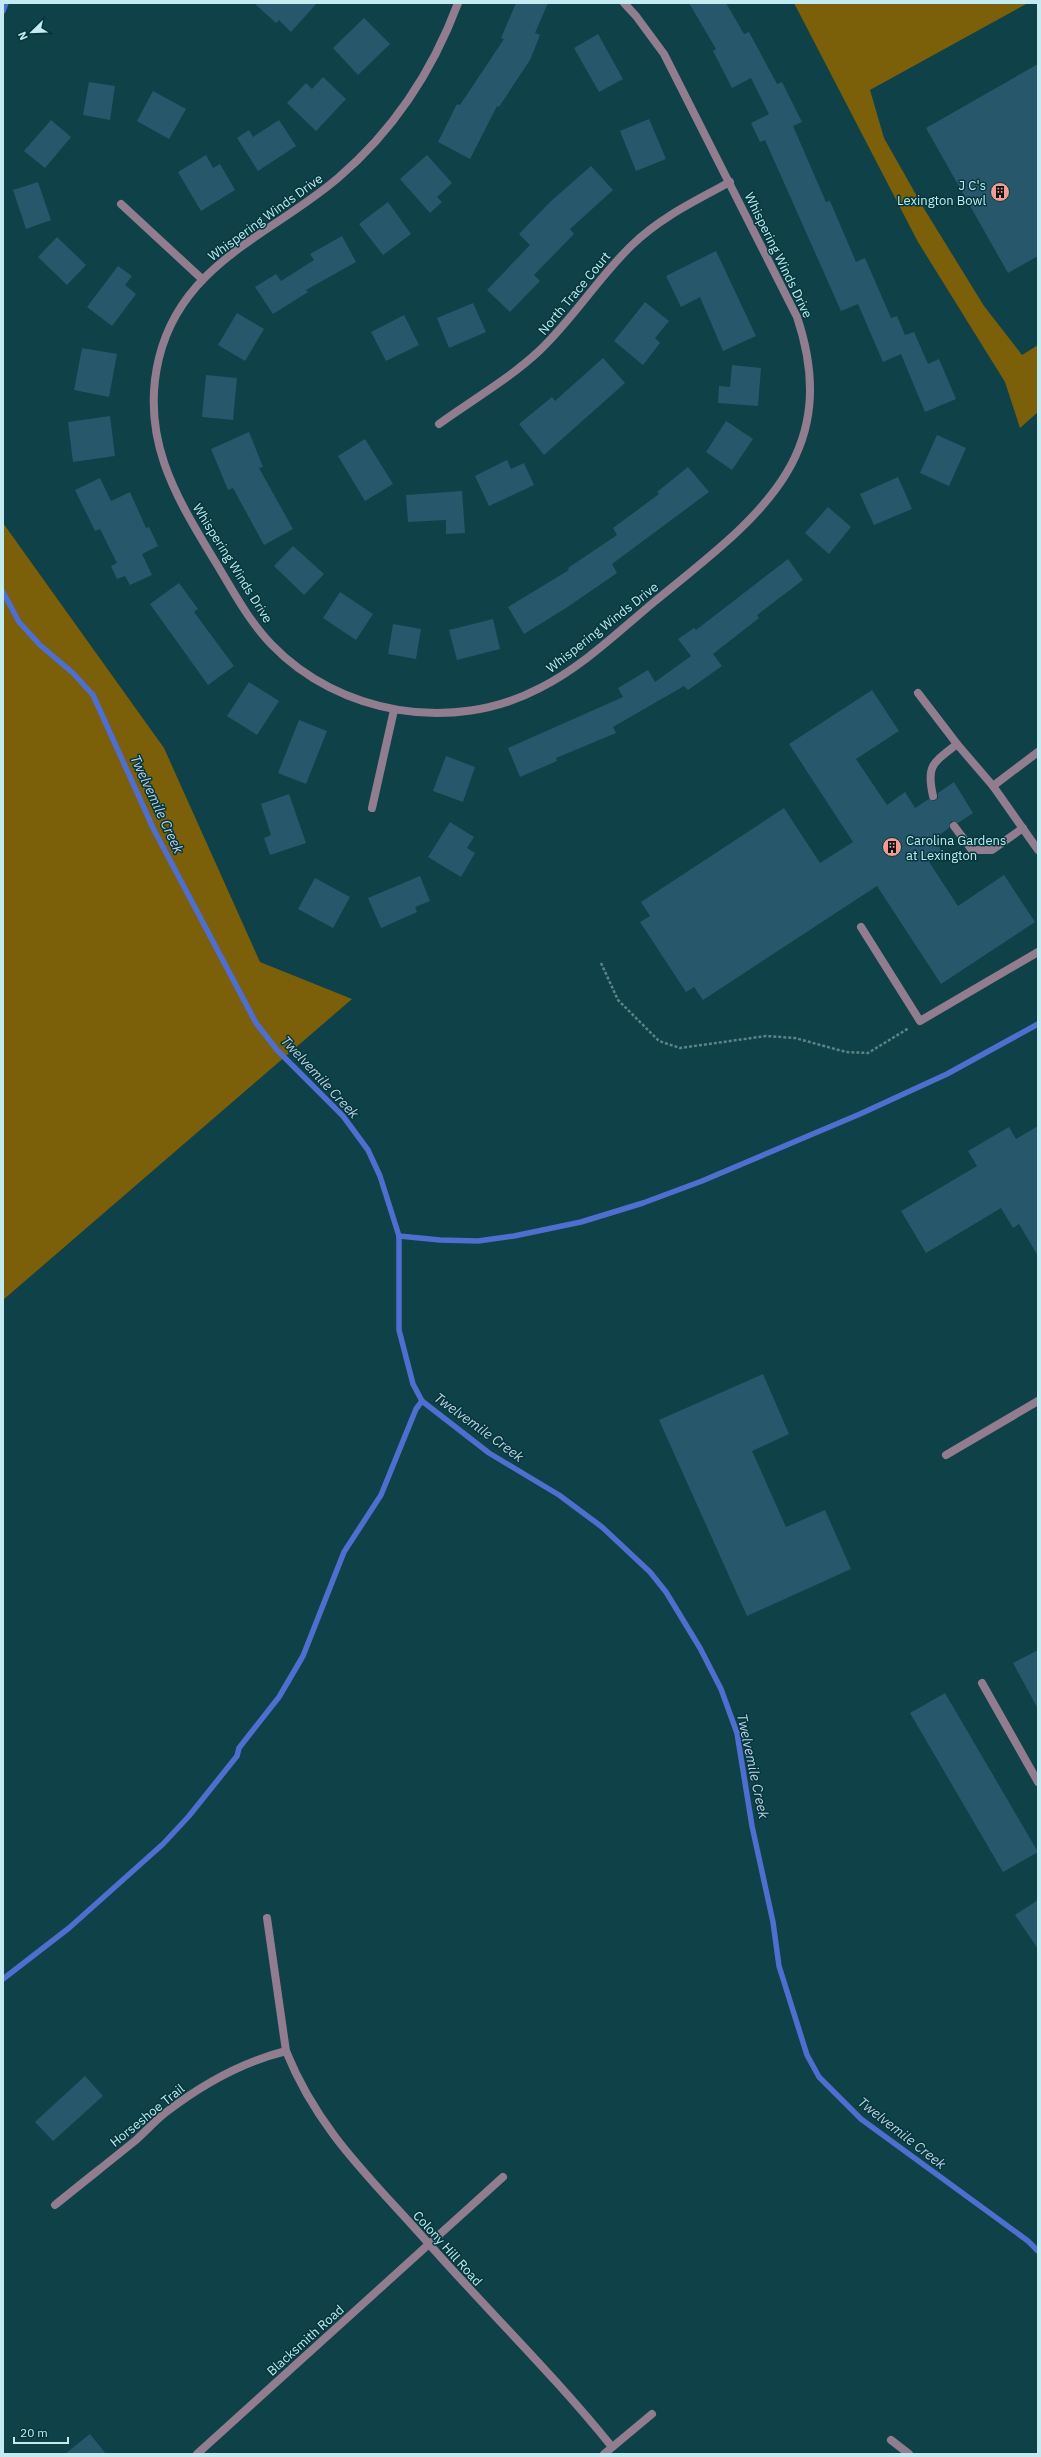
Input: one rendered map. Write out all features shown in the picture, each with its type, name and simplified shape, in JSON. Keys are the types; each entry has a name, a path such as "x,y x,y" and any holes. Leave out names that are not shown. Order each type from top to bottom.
{"street":[{"name":"Whispering Winds Drive","path":"458,3 424,75 400,112 371,146 339,177 310,200 233,252 202,278 187,297 166,336 155,380 154,426 165,470 207,549 242,605 268,641 302,671 321,683 362,702 394,710 429,714 474,711 518,699 554,680 632,620 734,536 750,521 779,487 799,449 808,416 810,384 808,361 797,317 664,54 636,16 624,3"},
{"name":"North Trace Court","path":"438,424 522,366 539,351 556,334 615,263 648,231 672,213 730,182"},
{"path":"121,204 202,278"},
{"path":"918,693 957,744 993,786 1038,850"},
{"path":"372,808 394,710"},
{"path":"933,796 929,777 935,762 957,744"},
{"path":"993,786 1038,752"},
{"path":"954,826 972,850 992,850 1023,828"},
{"path":"861,927 920,1021 1038,952"},
{"path":"946,1455 1038,1401"},
{"path":"982,1682 1038,1782"},
{"name":"Colony Hill Road","path":"267,1918 286,2051 313,2107 326,2127 369,2180 430,2245 612,2447"},
{"name":"Horseshoe Trail","path":"55,2205 139,2137 164,2114 191,2094 236,2069 286,2051"},
{"name":"Blacksmith Road","path":"197,2454 430,2245 503,2177"},
{"path":"604,2454 652,2414"},
{"path":"891,2440 909,2454"}],"path":[{"path":"601,963 618,1000 659,1041 680,1048 766,1036 795,1038 846,1052 868,1053 920,1021"}],"shaded area":[{"path":"794,3 1028,3 870,90 884,138 923,207 984,306 1022,355 1038,345 1038,412 1020,428 1005,382 918,242"},
{"path":"3,523 164,748 260,962 352,999 3,1300"}],"building":[{"path":"254,3 317,3 291,32 279,20 276,23"},
{"path":"516,3 548,3 535,33 540,35 530,60 499,107 497,106 470,159 438,142 457,104 460,105 504,39 501,38"},
{"path":"689,3 726,3 744,34 749,32 777,84 782,82 802,122 793,126 826,202 830,201 856,262 865,258 891,318 897,316 905,335 914,332 928,364 939,359 956,399 925,412 901,354 883,362 858,304 841,311 765,140 760,142 751,123 769,114 751,78 732,88 713,51 716,49"},
{"path":"364,18 390,44 358,75 333,48"},
{"path":"598,34 623,79 599,92 574,48"},
{"name":"J C's Lexington Bowl","path":"1038,64 1038,256 1008,273 926,128"},
{"path":"323,77 346,99 316,131 287,103 306,83 312,89"},
{"path":"89,82 115,86 110,120 83,115"},
{"path":"153,91 186,109 169,139 137,121"},
{"path":"649,119 666,159 636,171 620,131"},
{"path":"51,120 71,137 45,168 24,151"},
{"path":"279,120 296,146 258,171 237,138 249,130 253,137"},
{"path":"206,155 213,168 220,164 235,190 201,211 178,172"},
{"path":"427,155 452,183 437,197 442,202 430,213 400,179"},
{"path":"591,166 613,190 570,229 574,234 534,275 540,281 510,312 487,290 530,245 519,234 550,202"},
{"path":"38,182 51,220 26,229 13,190"},
{"path":"388,202 411,234 383,255 359,224"},
{"path":"342,236 356,262 306,290 308,292 273,314 255,287 276,274 281,281 314,260 310,254"},
{"path":"57,237 86,265 67,285 38,257"},
{"path":"716,251 756,336 723,351 700,297 681,307 666,276"},
{"path":"118,266 132,276 125,285 136,294 112,326 87,307"},
{"path":"645,302 669,321 655,338 660,343 643,365 614,341"},
{"path":"473,303 486,332 449,348 437,318"},
{"path":"237,313 264,329 245,361 218,345"},
{"path":"404,315 419,345 386,361 371,332"},
{"path":"82,348 117,354 109,397 74,390"},
{"path":"603,358 625,383 544,455 519,424 552,397 555,401"},
{"path":"732,365 761,368 758,406 718,403 719,386 730,387"},
{"path":"206,375 237,378 233,420 202,417"},
{"path":"110,416 115,456 73,462 68,422"},
{"path":"726,421 753,439 732,470 706,452"},
{"path":"249,432 263,467 259,468 293,529 264,545 233,488 228,490 211,449"},
{"path":"937,435 966,448 949,486 920,473"},
{"path":"365,439 393,484 365,501 338,456"},
{"path":"507,460 511,469 524,463 534,485 489,506 475,476"},
{"path":"688,467 709,492 612,564 617,573 566,608 524,634 508,607 569,570 568,568 617,535 613,528 659,494 657,492"},
{"path":"898,477 912,509 874,525 860,494"},
{"path":"100,478 111,501 130,492 146,528 149,527 158,546 142,554 152,575 130,585 125,576 117,579 111,566 117,563 100,529 95,531 75,490"},
{"path":"462,491 465,533 446,534 446,520 408,522 406,495"},
{"path":"828,507 851,527 829,554 805,533"},
{"path":"293,546 324,574 304,595 274,566"},
{"path":"788,559 803,580 757,615 759,618 713,654 722,666 688,690 684,686 613,727 616,733 556,758 557,761 520,777 508,748 623,697 618,688 648,670 655,682 691,656 678,639 694,628 696,630"},
{"path":"179,583 198,609 194,612 234,666 208,685 150,604"},
{"path":"340,592 373,614 356,640 323,618"},
{"path":"493,619 500,649 457,660 449,630"},
{"path":"393,624 421,629 416,659 388,654"},
{"path":"249,682 279,701 257,735 227,716"},
{"name":"Carolina Gardens at Lexington","path":"872,690 899,731 856,759 887,805 905,792 915,808 929,799 934,801 938,798 938,793 954,782 973,813 958,823 951,821 949,828 934,839 943,853 929,862 958,906 1004,875 1035,922 941,984 877,886 703,1000 694,987 686,992 640,922 650,916 641,902 784,808 820,863 853,842 789,744"},
{"path":"299,720 327,731 306,784 278,773"},
{"path":"446,756 475,767 463,802 433,791"},
{"path":"289,794 306,843 270,855 264,838 271,835 261,804"},
{"path":"450,822 474,837 467,848 475,853 461,877 428,857"},
{"path":"420,876 430,901 415,907 417,912 381,928 368,898"},
{"path":"315,878 350,897 333,928 298,909"},
{"path":"1038,1126 1038,1256 1019,1224 1013,1228 1001,1208 926,1253 901,1211 977,1166 968,1151 1009,1127 1016,1139"},
{"path":"763,1374 789,1434 752,1451 786,1527 825,1510 851,1569 747,1616 659,1420"},
{"path":"1038,1650 1038,1709 1013,1663"},
{"path":"945,1693 1038,1852 1003,1872 910,1713"},
{"path":"1038,1900 1038,1949 1015,1915"},
{"path":"85,2076 103,2096 53,2141 35,2122"},
{"path":"90,2434 106,2454 65,2454"}],"waterway":[{"path":"3,11 6,3"},
{"name":"Twelvemile Creek","path":"3,592 19,622 40,645 73,673 93,695 154,830 256,1023 277,1050 343,1116 368,1150 380,1176 399,1236 399,1330 413,1384 422,1401 489,1453 559,1495 602,1527 650,1572 666,1592 700,1648 721,1689 737,1733 752,1826 773,1922 779,1966 807,2055 819,2077 861,2119 1028,2241 1038,2251"},
{"path":"399,1236 440,1240 478,1241 514,1236 581,1222 643,1203 702,1181 860,1114 947,1074 1038,1024"},
{"path":"3,1979 69,1928 163,1844 189,1816 237,1756 239,1748 279,1697 303,1656 344,1552 381,1495 416,1409 422,1401"}],"place":[{"name":"J C's Lexington Bowl","path":"1000,192"},
{"name":"Carolina Gardens at Lexington","path":"892,847"}]}
